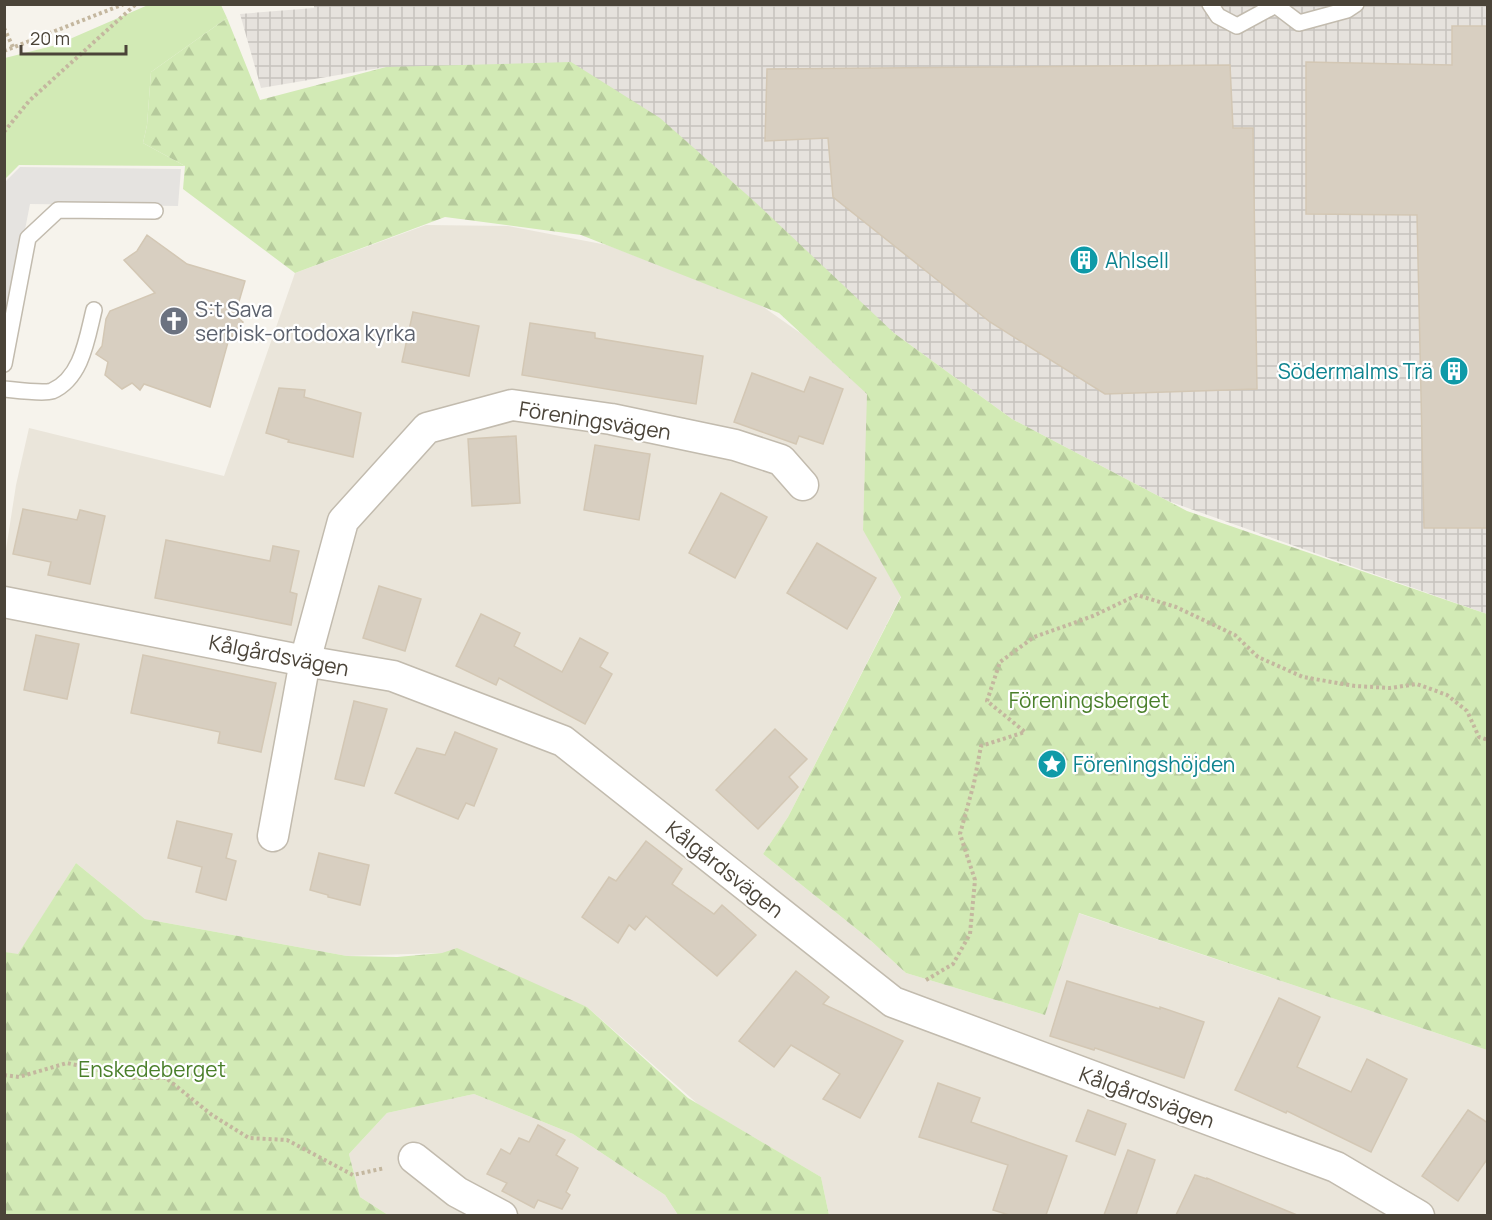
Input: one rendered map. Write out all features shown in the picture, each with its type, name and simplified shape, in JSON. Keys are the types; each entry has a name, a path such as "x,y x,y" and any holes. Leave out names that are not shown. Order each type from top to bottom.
{"street":[{"name":"Föreningsvägen","path":"273,836 305,662 343,521 427,429 512,405 611,419 735,445 781,460 802,485"},
{"name":"Kålgårdsvägen","path":"4,602 305,662 393,676 563,741 893,1002 1336,1167 1419,1215"},
{"path":"414,1158 457,1192 502,1215"}],"lane":[{"path":"1210,4 1218,16 1237,26 1274,5 1299,23 1347,10 1356,4"},
{"path":"4,364 28,238 58,210 155,211"},
{"path":"4,389 51,391 73,375 83,352 94,310"}],"path":[{"path":"4,51 124,4"},
{"path":"4,132 29,101 136,4"},
{"path":"4,28 13,47"},
{"path":"893,1002 953,964 970,934 975,880 960,834 981,746 1026,732 987,701 1000,662 1034,637 1093,616 1137,595 1176,607 1235,635 1258,657 1303,677 1355,686 1390,688 1417,684 1447,695 1467,711 1479,737 1488,740"},
{"path":"4,1075 19,1077 67,1063 134,1078 166,1078 212,1115 249,1138 287,1140 353,1175 384,1169 414,1158"}],"shaded area":[{"path":"314,4 1487,5 1487,614 1168,501 1012,419 894,333 386,67 261,88 240,14 314,8"},
{"path":"20,167 181,169 178,206 30,204 5,332 5,182"},
{"path":"426,225 508,226 607,245 759,304 803,335 868,394 863,529 901,596 788,817 763,854 869,939 906,973 1045,1015 1078,913 1487,1050 1487,1215 829,1215 821,1177 699,1105 587,1007 442,953 347,956 145,919 76,863 18,955 5,952 5,556 16,485 29,428 224,476 295,273"},
{"path":"474,1094 573,1134 665,1195 678,1215 388,1215 360,1197 349,1154 387,1113"}],"green space":[{"path":"148,5 221,5 227,18 151,72 147,125 143,143 185,166 19,165 5,179 5,58 56,45"},
{"name":"Föreningsberget","path":"227,18 260,100 386,67 571,62 660,118 754,201 894,333 1012,419 1187,511 1487,614 1487,1050 1079,913 1045,1015 906,973 869,939 763,854 788,817 901,597 863,530 867,394 779,313 581,235 445,217 295,273 183,189 185,166 143,143 147,125 151,72"},
{"name":"Enskedeberget","path":"76,863 145,919 347,956 397,957 442,953 457,948 587,1007 688,1098 821,1177 829,1215 678,1215 665,1195 573,1134 474,1094 387,1113 349,1154 360,1197 388,1215 5,1215 5,952 18,954"}],"building":[{"name":"Södermalms Trä","path":"1452,26 1488,26 1488,528 1424,528 1417,215 1306,214 1306,62 1452,65"},
{"name":"Ahlsell","path":"1230,65 1233,128 1253,128 1257,389 1105,394 990,322 833,197 828,138 765,141 767,69"},
{"name":"S:t Sava serbisk-ortodoxa kyrka","path":"147,235 187,264 245,281 235,315 243,322 228,342 210,407 144,384 140,390 132,383 122,389 105,375 108,362 96,354 102,346 106,319 110,311 155,293 124,260 137,251"},
{"path":"413,312 479,326 469,376 402,362"},
{"path":"530,323 595,333 595,338 703,356 696,404 522,375"},
{"path":"752,373 804,392 810,377 843,389 823,444 799,436 796,444 734,422"},
{"path":"279,388 305,390 304,397 361,413 353,457 288,442 289,440 266,433"},
{"path":"516,436 520,503 472,506 468,439"},
{"path":"595,445 650,454 639,520 584,510"},
{"path":"721,493 767,517 735,578 689,553"},
{"path":"23,509 77,520 80,510 105,516 90,584 48,575 51,562 13,554"},
{"path":"166,540 270,561 273,546 299,551 290,592 297,594 291,625 155,598"},
{"path":"817,543 876,578 847,629 787,593"},
{"path":"379,586 421,599 405,651 363,638"},
{"path":"481,614 520,633 514,646 562,672 580,638 608,653 600,667 612,674 585,724 499,678 496,685 456,666"},
{"path":"36,635 79,644 67,699 24,690"},
{"path":"143,655 276,683 261,752 218,743 220,732 131,713"},
{"path":"354,701 387,709 364,786 335,779"},
{"path":"775,729 807,759 789,777 798,787 758,829 716,790"},
{"path":"455,732 497,749 474,806 466,803 458,819 395,793 417,748 445,755"},
{"path":"177,821 232,834 226,858 236,861 226,900 196,892 202,867 168,858"},
{"path":"646,841 682,869 672,884 714,914 722,905 756,935 717,976 646,916 635,930 629,925 618,943 582,917 609,877 616,881"},
{"path":"319,853 369,865 360,905 310,890"},
{"path":"796,971 829,997 823,1004 903,1041 860,1118 823,1099 840,1074 791,1045 774,1067 739,1041"},
{"path":"1067,981 1204,1022 1184,1078 1095,1048 1094,1050 1050,1036"},
{"path":"1279,998 1320,1017 1297,1067 1351,1092 1367,1059 1407,1079 1371,1152 1287,1111 1286,1113 1235,1090"},
{"path":"938,1083 980,1098 971,1122 1067,1156 1046,1215 1009,1215 993,1210 1008,1165 919,1137"},
{"path":"1088,1110 1126,1124 1115,1155 1076,1141"},
{"path":"1468,1110 1488,1123 1488,1158 1458,1201 1422,1176"},
{"path":"538,1125 565,1140 556,1155 578,1168 566,1192 570,1195 562,1209 538,1200 534,1208 502,1191 507,1183 487,1174 501,1149 510,1154 519,1138 529,1142"},
{"path":"1128,1150 1155,1160 1136,1215 1104,1215"},
{"path":"1195,1175 1207,1178 1297,1215 1176,1215"}],"place":[{"name":"Ahlsell","path":"1084,260"},
{"name":"S:t Sava serbisk-ortodoxa kyrka","path":"174,321"},
{"name":"Södermalms Trä","path":"1454,371"},
{"name":"Föreningshöjden","path":"1052,764"}]}
